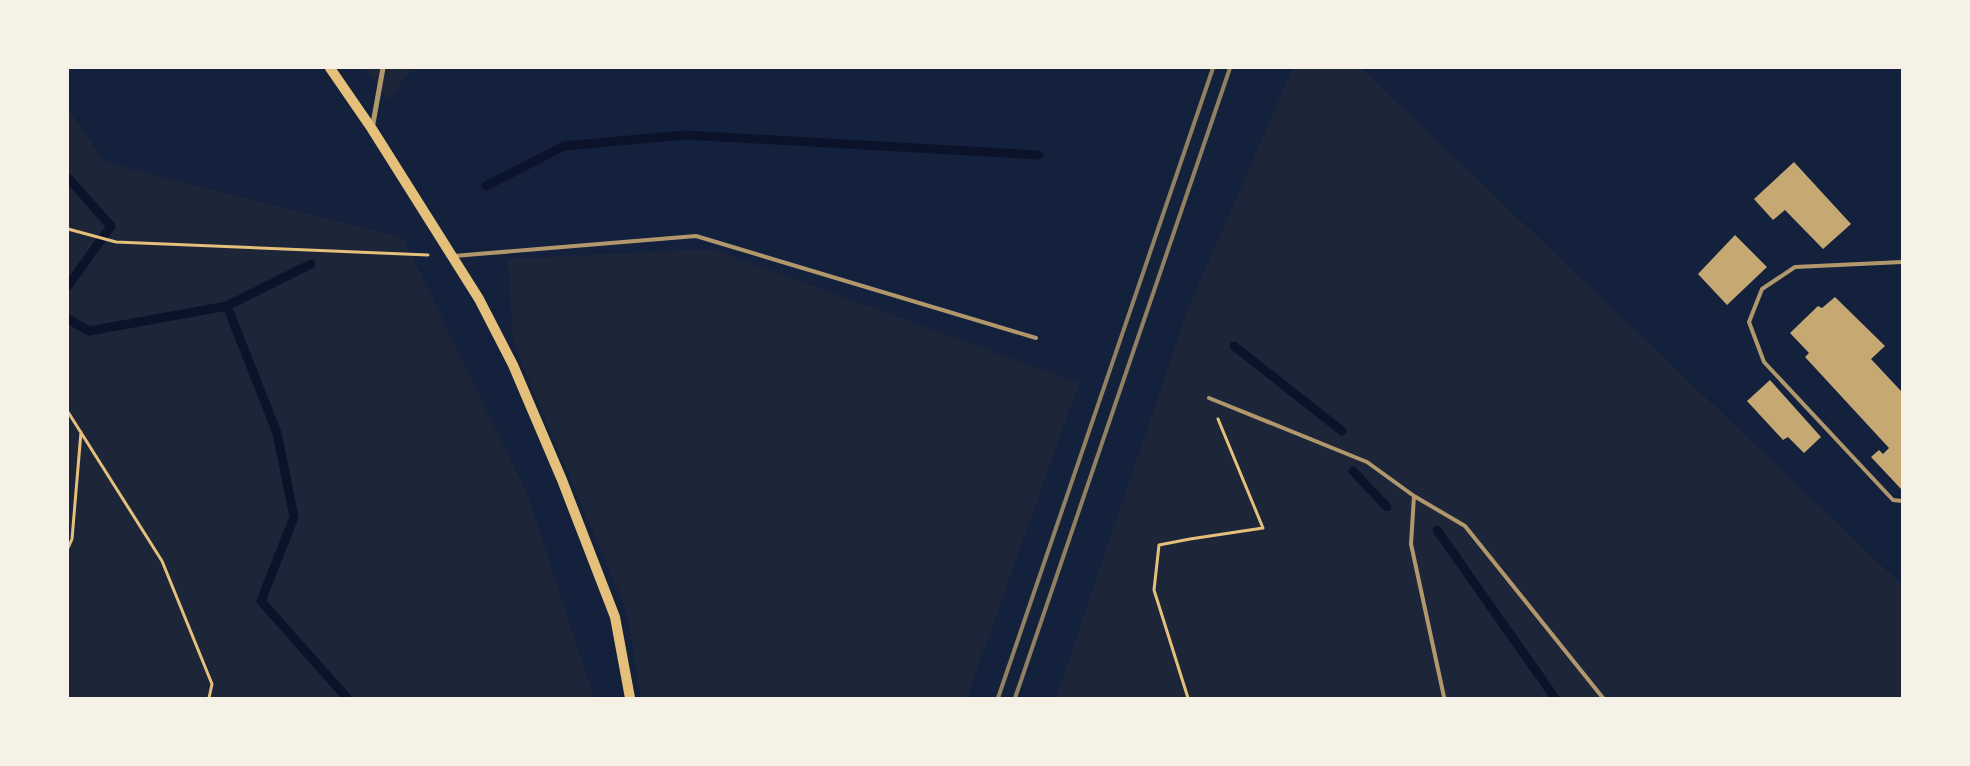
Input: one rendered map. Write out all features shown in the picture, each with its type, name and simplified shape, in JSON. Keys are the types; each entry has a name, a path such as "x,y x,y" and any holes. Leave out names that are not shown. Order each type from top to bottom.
{"main road":[{"path":"330,68 372,129 479,299 513,365 562,480 614,617 630,698"}],"street":[{"path":"372,129 384,68"}],"lane":[{"path":"451,256 696,236 1036,338"},
{"path":"1902,262 1795,266 1762,289 1749,322 1764,362 1893,500 1902,500"},
{"path":"1209,398 1367,462 1414,496 1465,526 1603,698"},
{"path":"1414,496 1411,544 1444,697"}],"path":[{"path":"68,229 116,242 451,256"},
{"path":"1188,698 1154,590 1159,545 1190,538 1263,528 1209,398"},
{"path":"68,412 162,561 212,684 209,698"},
{"path":"68,548 72,539 81,432"}],"shaded area":[{"path":"364,68 412,68 389,100"},
{"path":"1293,68 1361,68 1902,585 1902,698 1056,698 1187,311"},
{"path":"68,109 105,162 403,238 527,493 594,698 68,698"},
{"path":"712,249 1079,383 967,698 641,698 627,612 513,343 508,259"}],"building":[{"path":"1794,162 1851,224 1823,249 1785,210 1773,220 1754,199"},
{"path":"1735,235 1767,267 1727,305 1698,274"},
{"path":"1835,297 1885,346 1871,359 1902,392 1902,490 1871,457 1879,450 1883,454 1889,448 1805,357 1809,353 1790,333 1818,306 1822,308"},
{"path":"1770,380 1821,437 1804,453 1788,437 1783,440 1747,401"}],"waterway":[{"path":"486,186 564,146 685,135 1039,155"},
{"path":"68,178 111,226 68,286"},
{"path":"227,306 311,264"},
{"path":"68,319 89,331 227,306 277,433 294,517 261,601 347,698"},
{"path":"1234,346 1342,431"},
{"path":"1353,471 1387,507"},
{"path":"1437,530 1555,698"}],"railway":[{"path":"998,698 1213,68"},
{"path":"1015,698 1230,68"}]}
